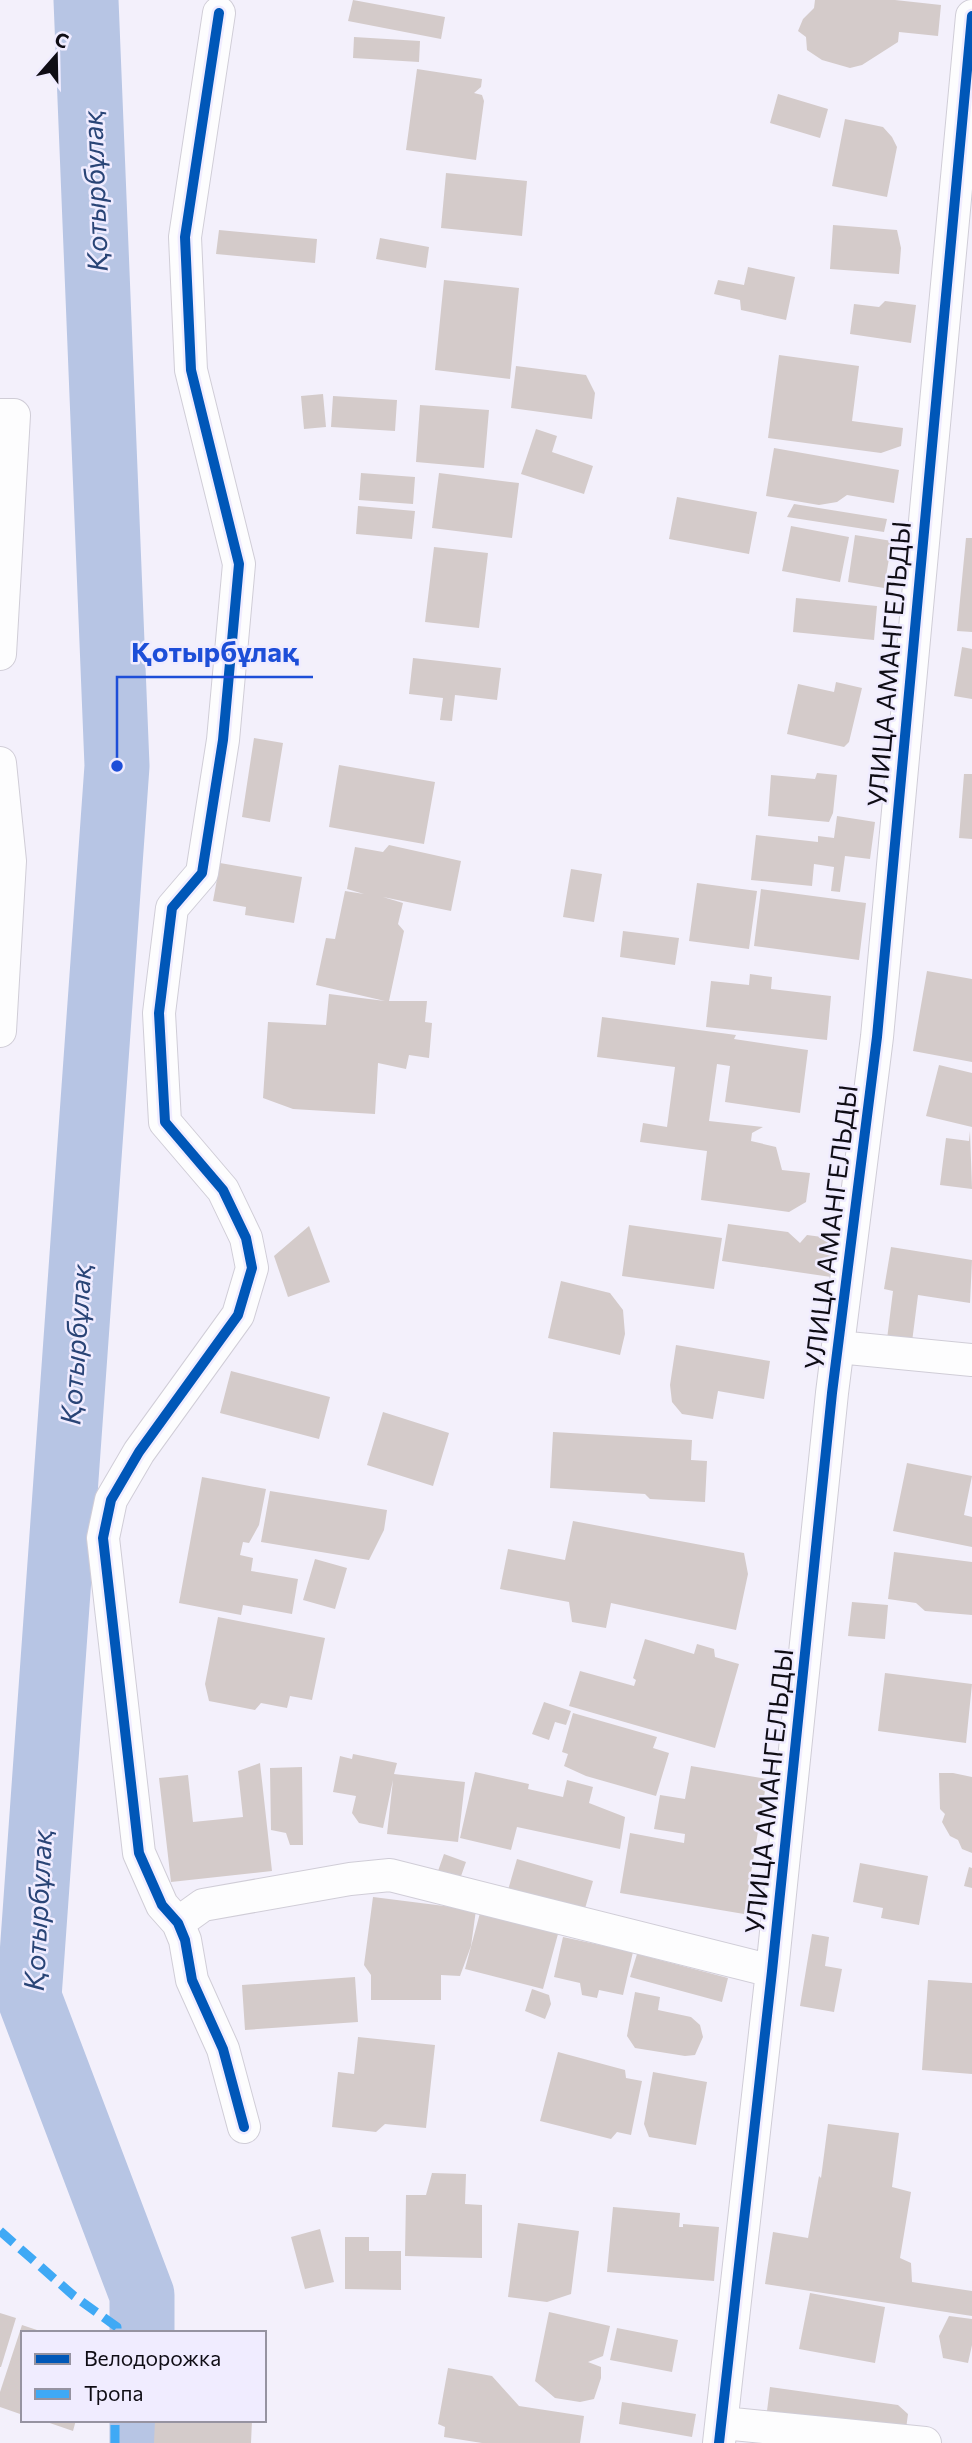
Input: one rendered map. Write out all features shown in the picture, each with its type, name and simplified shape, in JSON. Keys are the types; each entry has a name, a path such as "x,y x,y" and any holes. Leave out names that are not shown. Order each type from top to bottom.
{"street":[{"path":"219,13 185,237 191,370 239,564 223,740 202,873 172,908 159,1013 164,1122 223,1189 246,1238 252,1268 238,1315 139,1452 111,1500 103,1538 139,1853 162,1905 178,1923 185,1940 192,1980 223,2049 244,2127"},
{"name":"УЛИЦА АМАНГЕЛЬДЫ","path":"721,2433 838,1347 877,1037 972,16"},
{"path":"0,654 7,415"},
{"path":"0,763 10,861 0,1031"},
{"path":"838,1347 972,1360"},
{"path":"178,1923 203,1905 350,1879 390,1875 772,1971"},
{"path":"721,2433 925,2443"}],"building":[{"path":"353,0 445,17 441,39 348,21"},
{"path":"815,0 895,0 941,5 938,36 899,32 898,42 862,65 850,68 822,60 807,50 806,37 798,31 803,19 814,8"},
{"path":"354,37 420,41 419,62 353,58"},
{"path":"417,69 482,79 481,87 474,93 482,95 484,101 476,160 406,150"},
{"path":"778,94 828,109 820,138 770,123"},
{"path":"845,119 883,127 892,137 897,147 887,197 832,186"},
{"path":"446,173 527,181 522,236 441,228"},
{"path":"833,225 897,230 901,248 899,274 830,269"},
{"path":"219,230 317,239 315,263 216,254"},
{"path":"380,238 429,247 426,268 376,259"},
{"path":"748,267 795,277 786,320 741,310 740,300 714,294 718,280 744,285"},
{"path":"444,280 519,288 510,379 435,370"},
{"path":"885,301 916,305 911,343 850,334 854,304 879,307"},
{"path":"779,355 859,366 852,421 903,428 901,446 881,453 768,438"},
{"path":"516,366 586,375 595,393 592,419 511,408"},
{"path":"323,394 326,427 304,429 301,396"},
{"path":"333,396 397,400 395,431 331,427"},
{"path":"420,405 489,410 484,468 416,462"},
{"path":"536,429 557,436 552,452 593,466 584,494 521,474"},
{"path":"774,448 899,470 894,503 847,495 837,502 819,505 766,496"},
{"path":"361,473 415,477 413,504 359,500"},
{"path":"439,473 519,483 512,538 432,528"},
{"path":"677,497 757,512 749,554 669,539"},
{"path":"794,504 887,519 884,532 787,517"},
{"path":"358,506 415,511 412,539 356,534"},
{"path":"791,526 849,537 840,582 782,571"},
{"path":"855,535 892,541 884,588 848,582"},
{"path":"966,538 972,538 972,632 957,631"},
{"path":"434,547 488,553 479,628 425,622"},
{"path":"796,598 877,606 874,640 793,632"},
{"path":"962,647 972,649 972,699 954,696"},
{"path":"413,658 501,668 497,700 455,695 452,721 440,720 443,698 409,694"},
{"path":"836,682 862,688 849,742 844,747 787,734 798,684 834,692"},
{"path":"254,738 283,743 270,822 242,817"},
{"path":"339,765 435,782 424,844 329,827"},
{"path":"817,773 837,775 833,813 829,822 768,816 771,775 815,779"},
{"path":"964,774 972,774 972,839 959,838"},
{"path":"837,816 875,822 870,859 845,856 840,892 831,891 834,867 814,864 812,886 751,880 756,835 818,842 818,836 834,838"},
{"path":"389,845 461,861 451,911 383,897 403,903 398,924 404,931 389,1001 427,1001 425,1022 432,1023 429,1058 409,1055 406,1069 378,1063 375,1114 293,1109 263,1098 268,1022 326,1025 329,994 385,1001 316,985 326,938 335,939 345,891 364,894 347,889 355,847 383,852"},
{"path":"220,863 302,877 294,923 245,915 246,907 213,901"},
{"path":"571,869 602,874 594,922 563,917"},
{"path":"697,883 757,891 749,949 689,941"},
{"path":"761,889 866,903 859,960 754,946"},
{"path":"623,931 679,938 675,965 620,957"},
{"path":"927,971 972,979 972,1062 913,1051"},
{"path":"750,974 772,977 771,989 831,996 827,1040 706,1027 711,981 749,985"},
{"path":"602,1017 736,1035 734,1039 808,1050 800,1113 725,1102 730,1066 717,1064 709,1121 763,1127 752,1133 751,1141 776,1147 782,1170 810,1173 806,1202 789,1212 701,1200 707,1151 640,1142 643,1123 667,1127 675,1067 597,1057"},
{"path":"939,1065 972,1073 972,1127 926,1116"},
{"path":"970,1131 972,1189 940,1185 946,1138 969,1141"},
{"path":"728,1224 788,1232 800,1243 807,1235 837,1239 831,1277 722,1261"},
{"path":"629,1225 722,1238 714,1289 622,1276"},
{"path":"309,1226 330,1282 288,1297 274,1256"},
{"path":"891,1247 972,1260 970,1303 918,1295 912,1342 887,1339 893,1291 884,1289"},
{"path":"561,1281 610,1293 623,1310 625,1334 620,1355 548,1338"},
{"path":"676,1345 770,1361 764,1399 718,1391 713,1419 682,1414 672,1402 670,1385"},
{"path":"231,1371 330,1397 319,1439 220,1413"},
{"path":"383,1412 449,1433 433,1486 367,1465"},
{"path":"553,1432 692,1440 691,1460 707,1461 705,1502 650,1499 645,1494 550,1488"},
{"path":"907,1463 972,1476 964,1515 972,1517 972,1547 893,1531"},
{"path":"202,1477 266,1489 259,1525 249,1543 243,1542 240,1555 253,1558 251,1571 298,1579 292,1614 243,1605 241,1615 179,1603"},
{"path":"270,1491 387,1510 384,1530 369,1560 261,1542"},
{"path":"573,1521 744,1553 748,1574 736,1630 611,1603 606,1628 572,1622 569,1602 500,1589 508,1549 565,1560"},
{"path":"894,1552 972,1562 972,1615 925,1611 916,1603 888,1599"},
{"path":"315,1559 347,1568 335,1609 303,1600"},
{"path":"852,1602 888,1605 885,1639 848,1636"},
{"path":"218,1617 325,1638 312,1700 290,1696 287,1708 261,1703 255,1710 209,1701 205,1684"},
{"path":"645,1639 694,1654 697,1644 714,1649 715,1657 739,1664 715,1748 569,1706 580,1671 634,1686 636,1680 633,1678"},
{"path":"885,1673 972,1684 966,1743 878,1731"},
{"path":"544,1702 571,1711 566,1725 555,1722 549,1740 532,1734"},
{"path":"573,1713 657,1737 653,1748 669,1753 656,1796 586,1776 564,1766 568,1754 562,1752"},
{"path":"353,1754 397,1763 394,1774 465,1782 458,1842 387,1834 393,1780 383,1828 359,1823 352,1813 356,1796 333,1792 340,1756 352,1759"},
{"path":"260,1763 272,1871 171,1882 159,1778 188,1775 193,1822 243,1817 238,1771"},
{"path":"691,1766 767,1779 744,1914 620,1893 630,1833 684,1843 685,1834 654,1829 660,1795 685,1799"},
{"path":"302,1767 303,1845 290,1845 286,1833 271,1830 270,1768"},
{"path":"475,1772 529,1784 528,1789 563,1797 567,1780 593,1787 589,1803 625,1817 620,1849 517,1827 511,1850 460,1838"},
{"path":"939,1773 972,1777 972,1853 962,1849 958,1840 950,1836 942,1822 945,1814 940,1809"},
{"path":"444,1854 466,1862 460,1879 438,1871"},
{"path":"517,1859 593,1881 584,1912 508,1890"},
{"path":"860,1863 928,1876 919,1925 881,1918 883,1908 853,1902"},
{"path":"969,1867 972,1868 972,1888 964,1886"},
{"path":"373,1897 476,1910 471,1946 460,1976 441,1975 441,2000 371,2000 371,1975 364,1965"},
{"path":"480,1913 558,1934 543,1989 465,1969"},
{"path":"812,1934 829,1937 825,1966 842,1969 834,2012 800,2006"},
{"path":"563,1937 633,1952 623,1995 599,1990 597,1998 582,1995 580,1983 554,1977"},
{"path":"637,1954 728,1978 722,2002 630,1977"},
{"path":"355,1977 358,2022 245,2030 242,1985"},
{"path":"928,1980 972,1983 972,2074 922,2070"},
{"path":"532,1989 549,1995 551,2004 545,2019 525,2011"},
{"path":"635,1992 660,1997 658,2010 691,2017 700,2025 703,2037 695,2055 685,2056 635,2048 627,2036"},
{"path":"358,2037 435,2045 426,2128 385,2124 376,2132 332,2127 338,2072 354,2074"},
{"path":"558,2052 625,2070 626,2078 642,2081 631,2135 617,2132 611,2139 540,2121"},
{"path":"653,2072 707,2082 696,2145 649,2137 644,2124"},
{"path":"828,2124 899,2133 892,2187 911,2192 900,2258 911,2263 912,2282 972,2291 972,2316 765,2284 773,2232 808,2238 819,2176 821,2178"},
{"path":"432,2173 466,2174 465,2204 482,2205 482,2258 405,2256 406,2195 426,2195"},
{"path":"613,2207 680,2213 679,2227 683,2227 683,2224 719,2227 714,2281 607,2272"},
{"path":"518,2223 579,2231 571,2294 547,2302 508,2297"},
{"path":"320,2229 334,2282 305,2289 291,2237"},
{"path":"345,2237 369,2237 369,2251 401,2251 401,2290 345,2289"},
{"path":"810,2293 885,2307 875,2363 799,2349"},
{"path":"549,2312 610,2326 603,2356 588,2362 601,2367 601,2378 594,2399 580,2402 555,2398 535,2381"},
{"path":"0,2313 16,2318 1,2367 0,2367"},
{"path":"949,2316 972,2319 972,2345 968,2363 943,2358 939,2336"},
{"path":"22,2325 40,2331 21,2331 21,2414 0,2407 0,2392"},
{"path":"617,2328 678,2340 672,2372 610,2360"},
{"path":"448,2368 492,2376 519,2406 584,2416 580,2443 482,2443 444,2437 445,2427 438,2424"},
{"path":"770,2387 898,2405 908,2414 906,2429 767,2411"},
{"path":"622,2402 696,2414 692,2437 619,2424"},
{"path":"47,2422 75,2422 73,2431"},
{"path":"155,2422 252,2422 251,2443 154,2443"}],"waterway":[{"name":"Қотырбұлақ","path":"86,0 117,766 29,1997 142,2295 142,2331"},
{"name":"Қотырбұлақ","path":"142,2422 142,2443"}],"marked path":[{"path":"0,2231 74,2296 117,2327 117,2331"},
{"path":"115,2422 115,2443"}],"cycle path":[{"path":"219,13 185,237 191,370 239,564 223,740 202,873 172,908 159,1013 165,1122 223,1190 246,1238 252,1268 238,1315 139,1452 111,1500 103,1538 139,1853 162,1905 178,1923 185,1940 192,1980 223,2049 244,2127"},
{"path":"719,2443 772,1971 832,1393 877,1037 972,16"}],"place":[{"name":"Қотырбұлақ","path":"117,766"}]}
